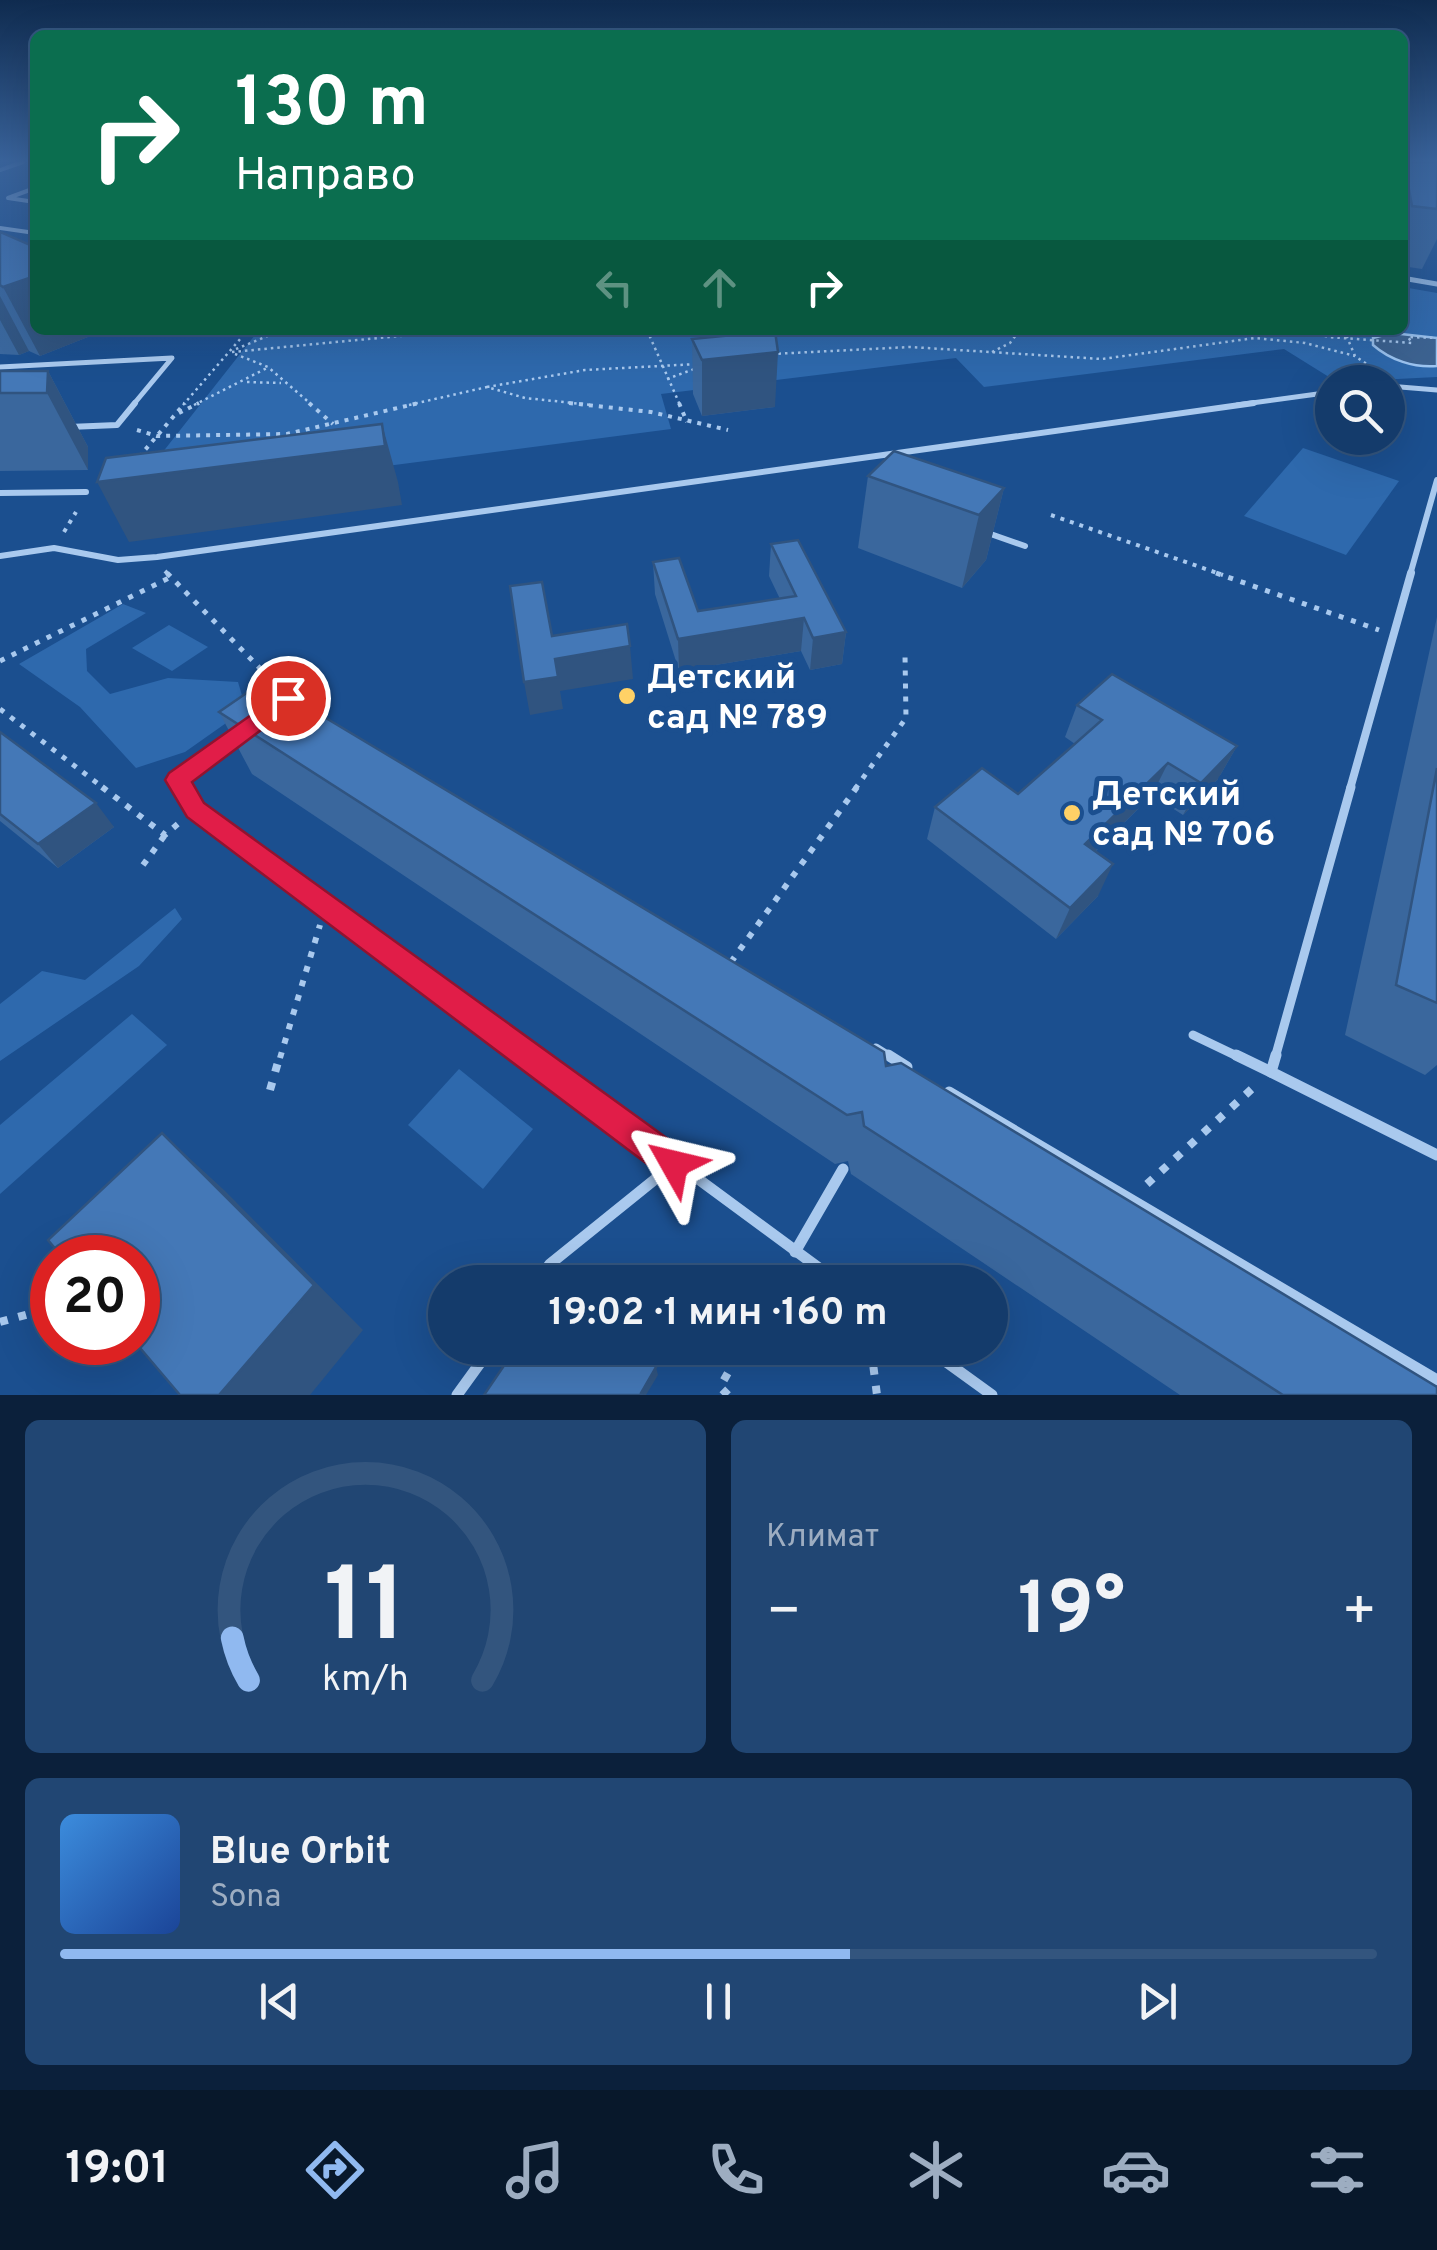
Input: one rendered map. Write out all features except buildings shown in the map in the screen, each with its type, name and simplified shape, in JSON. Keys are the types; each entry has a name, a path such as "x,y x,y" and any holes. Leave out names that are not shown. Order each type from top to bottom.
{"lane":[{"path":"0,228 30,233"},
{"path":"1408,279 1437,284"},
{"path":"0,367 172,358 117,425 58,427"},
{"path":"1405,387 1437,390"},
{"path":"0,556 54,548 118,560 157,557 1315,394"},
{"path":"1271,1072 1437,480"},
{"path":"0,493 86,492"},
{"path":"974,528 1025,546"},
{"path":"257,721 178,780 196,810 813,1265"},
{"path":"1193,1035 1437,1156"},
{"path":"868,1044 919,1074"},
{"path":"894,1080 903,1064"},
{"path":"935,1084 1437,1380"},
{"path":"549,1265 674,1164"},
{"path":"794,1252 843,1169"},
{"path":"458,1395 479,1365"},
{"path":"951,1365 992,1395"}],"path":[{"path":"133,464 244,335"},
{"path":"229,352 270,335"},
{"path":"229,352 406,335"},
{"path":"648,335 688,422"},
{"path":"990,352 1010,343 1016,335"},
{"path":"1322,335 1412,342 1408,337 1437,338"},
{"path":"1346,335 1355,356"},
{"path":"766,355 885,348 1123,358 1222,340 1266,338 1302,340 1355,356 1367,365"},
{"path":"349,340 358,345"},
{"path":"229,352 268,367 333,424"},
{"path":"158,436 287,434 487,387 585,370 712,363"},
{"path":"176,414 268,367"},
{"path":"667,379 698,368"},
{"path":"244,382 284,383"},
{"path":"487,387 525,398 651,412 728,430"},
{"path":"54,548 86,492"},
{"path":"1051,516 1396,636"},
{"path":"0,661 169,578 288,698"},
{"path":"732,962 906,718 905,655"},
{"path":"0,709 164,835"},
{"path":"143,864 164,835 196,810"},
{"path":"270,1090 326,904"},
{"path":"1130,1199 1271,1072"},
{"path":"0,1322 30,1314"},
{"path":"728,1395 720,1387 732,1365"},
{"path":"873,1365 877,1395"}],"shaded area":[{"path":"1408,288 1437,293 1437,377 1405,379 1405,365 1315,365 1315,368 1284,349 984,387 956,358 661,394 671,429 125,500 255,335 1408,335"},
{"path":"1408,335 1437,338 1437,366 1420,366 1387,355 1373,345 1373,338"},
{"path":"1303,448 1399,481 1346,555 1244,516"},
{"path":"123,604 146,613 86,649 87,671 110,694 168,678 238,682 246,709 185,752 136,768 80,707 19,664"},
{"path":"169,625 208,647 172,671 132,648"},
{"path":"175,908 182,919 139,966 0,1061 0,1004 42,971 85,980"},
{"path":"132,1014 167,1045 0,1194 0,1125"},
{"path":"459,1069 533,1129 483,1189 408,1125"}],"place":[{"name":"Детский сад № 789","path":"627,696"},
{"name":"Детский сад № 706","path":"1072,813"}],"route":[{"path":"288,698 178,780 196,810 674,1164"}]}
